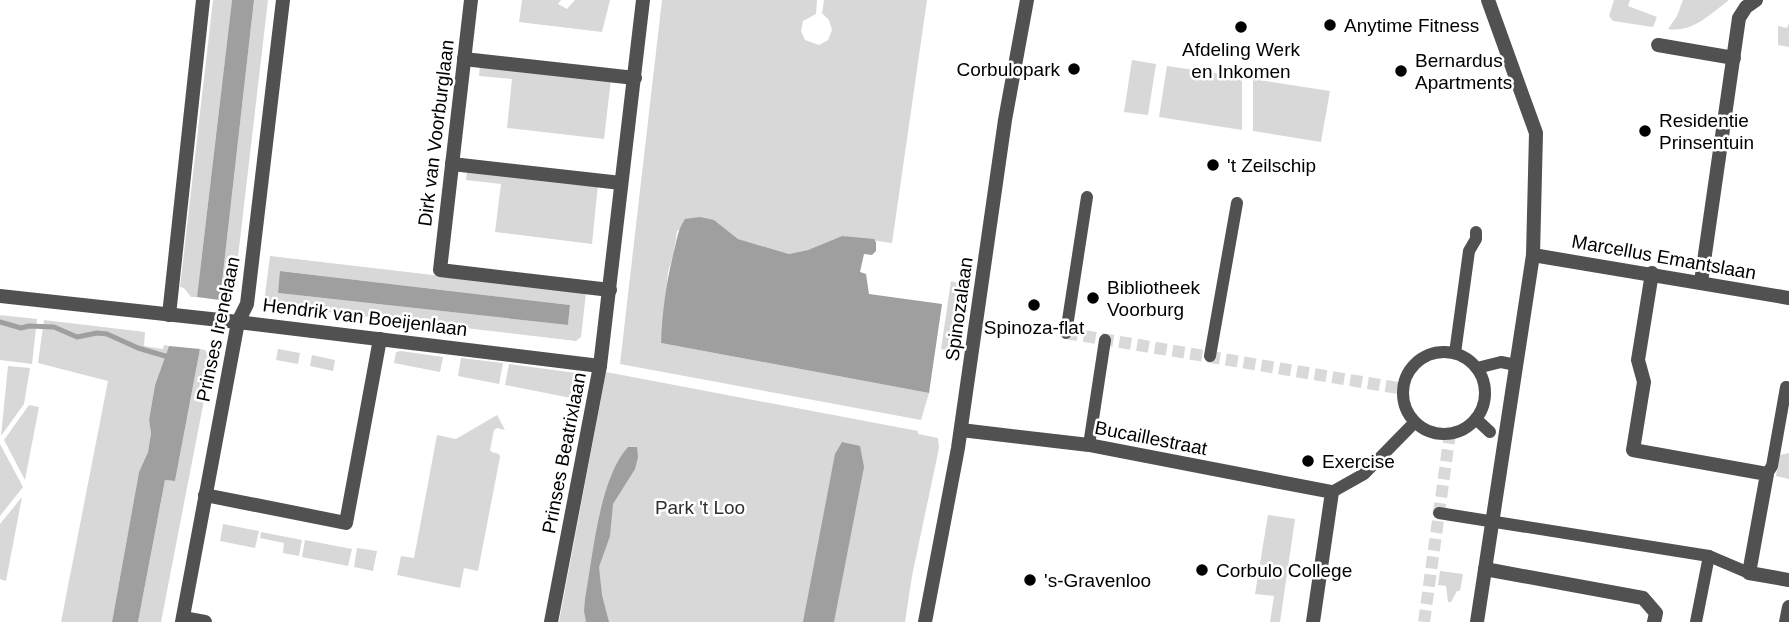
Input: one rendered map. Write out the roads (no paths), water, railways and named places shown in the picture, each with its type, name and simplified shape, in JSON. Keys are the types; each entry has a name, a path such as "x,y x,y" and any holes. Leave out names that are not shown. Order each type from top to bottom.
{"street":[{"path":"169,315 203,0"},
{"name":"Prinses Irenelaan","path":"182,620 238,322 247,304 283,0"},
{"name":"Dirk van Voorburglaan","path":"471,0 440,270 610,289"},
{"name":"Prinses Beatrixlaan","path":"551,622 600,366 643,0"},
{"name":"Spinozalaan","path":"925,622 961,430 1005,120 1027,0"},
{"path":"1477,622 1485,569 1484,520 1516,365 1533,255 1536,133 1488,0"},
{"path":"1701,282 1740,18 1746,8 1756,0"},
{"path":"1658,45 1734,58"},
{"path":"464,59 635,78"},
{"path":"452,164 621,183"},
{"path":"1066,333 1087,197"},
{"path":"1210,356 1237,203"},
{"path":"1455,353 1469,250 1476,239 1476,232"},
{"name":"Marcellus Emantslaan","path":"1533,255 1789,298"},
{"path":"1652,274 1639,360 1644,382 1633,450 1767,474"},
{"name":"Hendrik van Boeijenlaan","path":"0,296 600,366"},
{"path":"205,495 346,523 380,339"},
{"path":"1089,445 1105,340"},
{"path":"1455,353 1477,368 1486,393 1483,407 1476,419 1466,428 1441,434 1427,430 1415,422 1404,399 1404,386 1408,373 1416,362 1428,355 1455,353"},
{"path":"1477,368 1501,362 1516,365"},
{"path":"1749,573 1786,387"},
{"path":"1476,419 1490,432"},
{"path":"1312,622 1332,492 1364,474 1415,422"},
{"name":"Bucaillestraat","path":"961,430 1089,445 1332,492"},
{"path":"1439,513 1709,556 1749,573 1789,580"},
{"path":"1696,622 1709,556"},
{"path":"1485,569 1643,598 1656,613 1654,622"},
{"path":"1786,622 1789,607"},
{"path":"182,620 205,622"}],"waterway":[{"path":"0,322 21,328 54,327 77,337 107,334 165,356"}],"tunnel":[{"path":"1066,333 1404,389"},
{"path":"1424,622 1450,433"}],"place":[{"name":"Anytime Fitness","path":"1330,25"},
{"name":"Afdeling Werk en Inkomen","path":"1241,27"},
{"name":"Corbulopark","path":"1074,69"},
{"name":"Bernardus Apartments","path":"1401,71"},
{"name":"Residentie Prinsentuin","path":"1645,131"},
{"name":"'t Zeilschip","path":"1213,165"},
{"name":"Bibliotheek Voorburg","path":"1093,298"},
{"name":"Spinoza-flat","path":"1034,305"},
{"name":"Exercise","path":"1308,461"},
{"name":"Corbulo College","path":"1202,570"},
{"name":"'s-Gravenloo","path":"1030,580"}],"park label":[{"name":"Park 't Loo","path":"700,507"}]}
